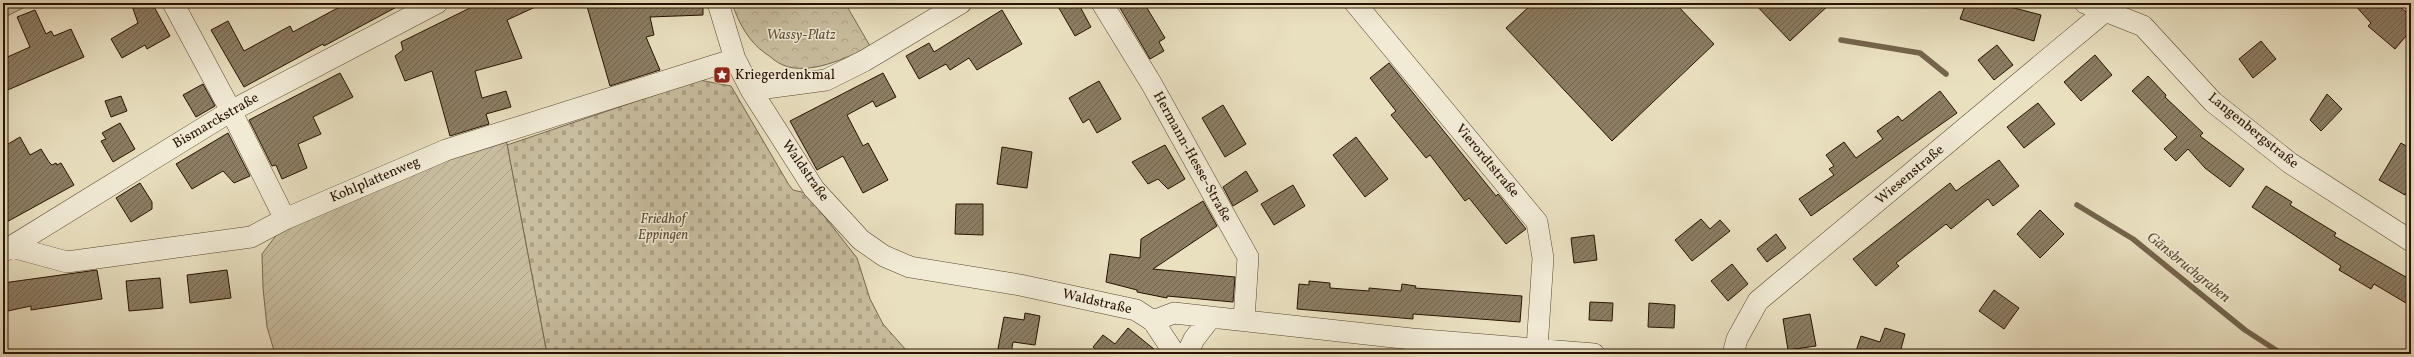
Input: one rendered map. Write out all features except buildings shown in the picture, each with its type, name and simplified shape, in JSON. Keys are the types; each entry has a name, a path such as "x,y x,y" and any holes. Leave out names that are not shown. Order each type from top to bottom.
{"street":[{"path":"173,3 232,111 285,219"},
{"name":"Bismarckstraße","path":"7,249 232,111 437,3"},
{"name":"Waldstraße","path":"718,3 735,59 751,90 814,189 861,240 884,256 910,267 1020,285 1122,305 1136,310 1152,321"},
{"path":"751,90 826,80 864,61 961,3"},
{"name":"Hermann-Hesse-Straße","path":"1102,3 1150,83 1248,257 1244,320"},
{"name":"Vierordtstraße","path":"1355,3 1537,222 1543,258 1537,348"},
{"name":"Langenbergstraße","path":"2085,3 2111,7 2143,26 2213,102 2290,163 2411,241"},
{"name":"Wiesenstraße","path":"1733,354 1737,339 1758,301 2111,7"},
{"name":"Kohlplattenweg","path":"7,249 67,262 250,237 285,219 446,150 735,59"},
{"path":"1175,354 1152,321 1174,313 1412,339 1537,348 1594,354"},
{"path":"1187,354 1194,339 1211,317"}],"green space":[{"path":"3,3 33,3 3,18"},
{"name":"Wassy-Platz","path":"732,3 845,3 870,46 851,56 816,67 793,68 783,65 759,48 749,37 737,17"},
{"name":"Friedhof Eppingen","path":"699,80 731,86 789,185 793,190 806,193 857,258 870,299 883,324 906,350 903,354 547,354 507,145"},
{"path":"506,139 547,354 275,354 267,327 263,288 262,254 281,229 456,153"}],"waterway":[{"name":"Gänsbruchgraben","path":"1841,40 1920,53 1946,74"},
{"name":"Gänsbruchgraben","path":"2077,205 2133,239 2245,330 2282,354"}],"place":[{"name":"Kriegerdenkmal","path":"722,75"}]}
